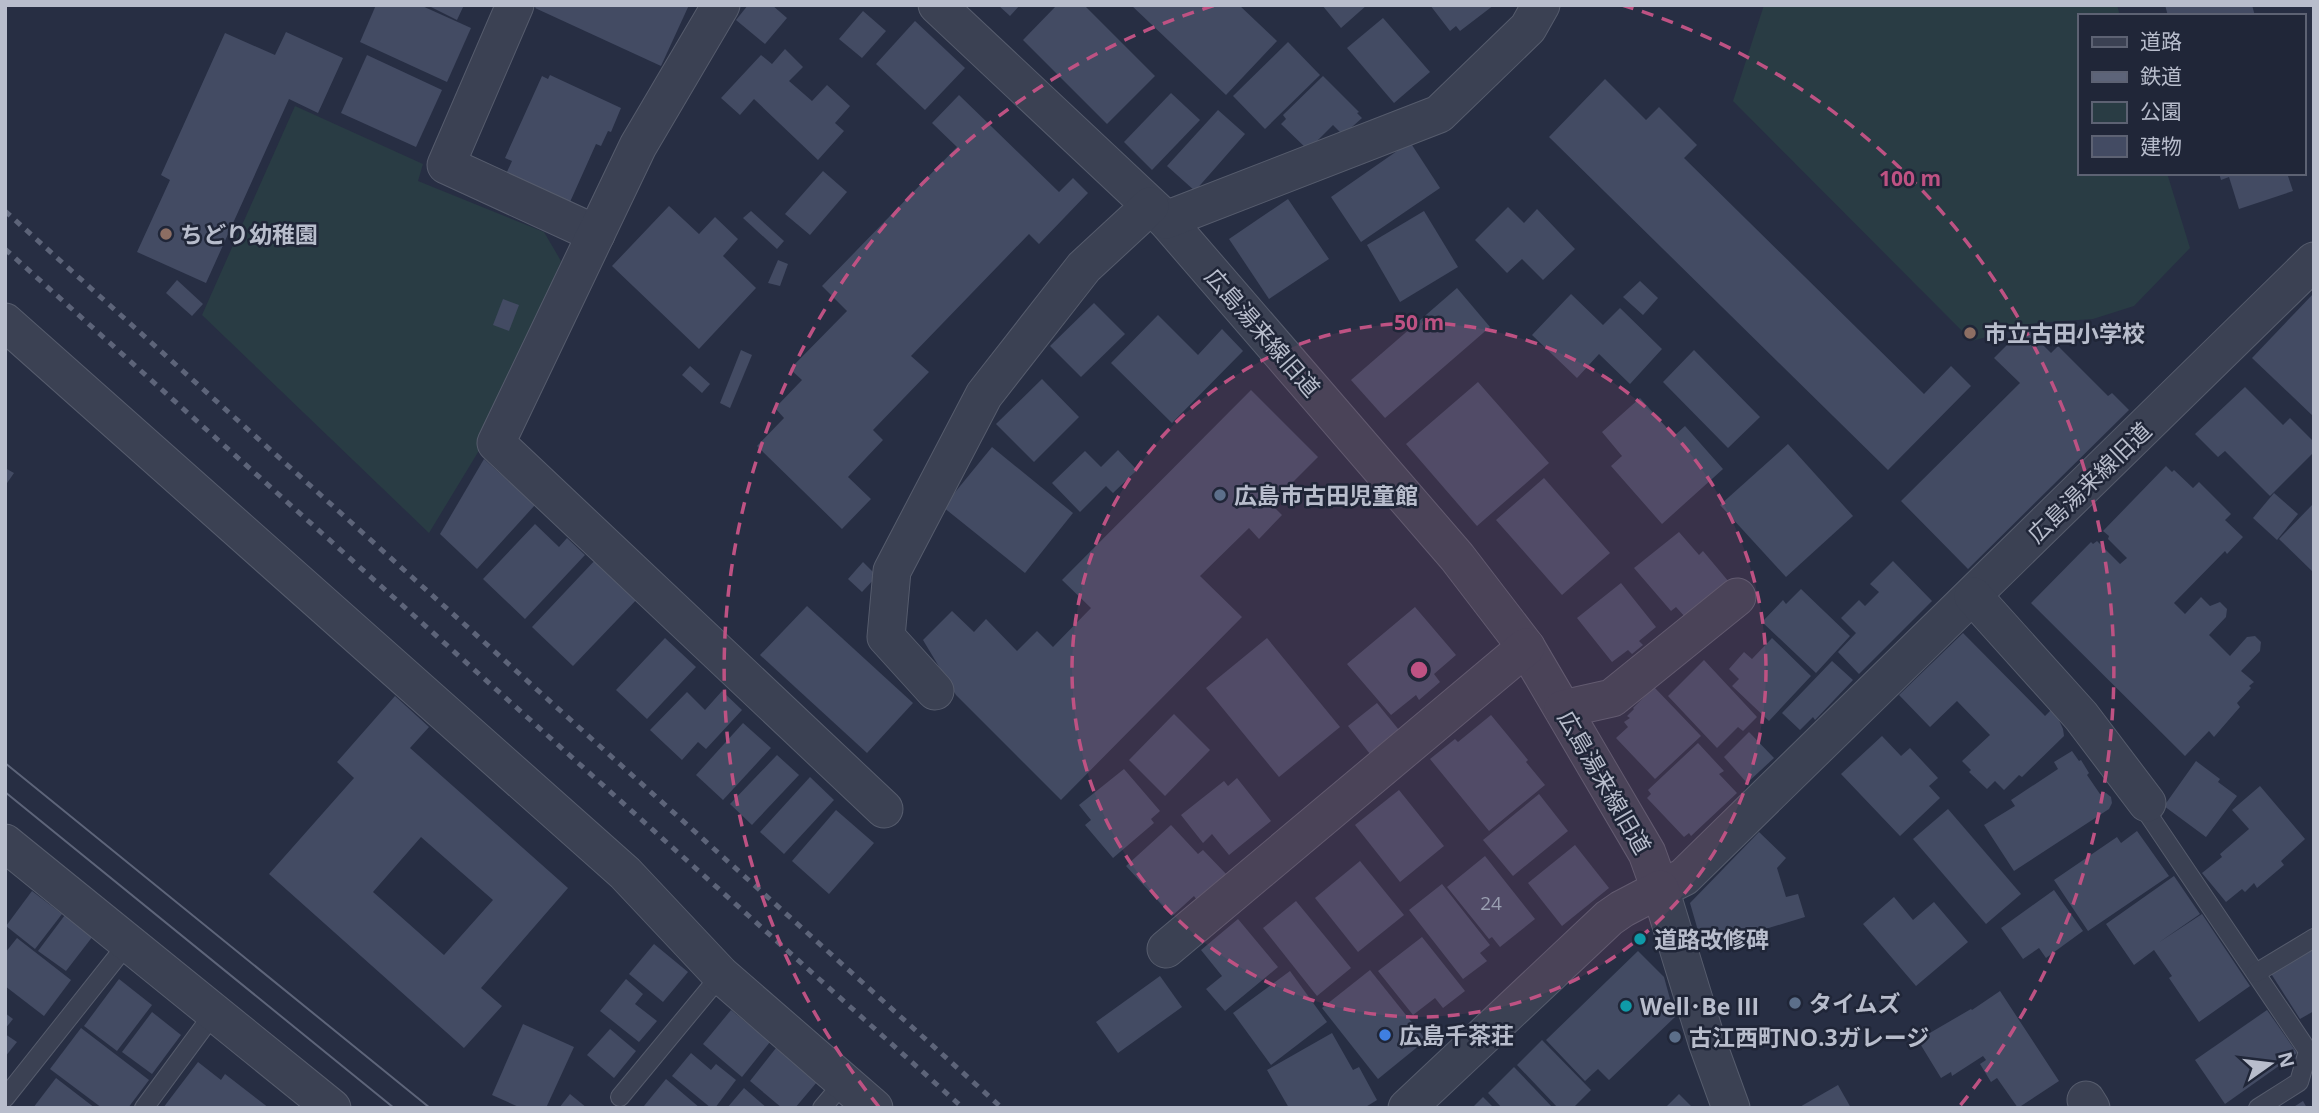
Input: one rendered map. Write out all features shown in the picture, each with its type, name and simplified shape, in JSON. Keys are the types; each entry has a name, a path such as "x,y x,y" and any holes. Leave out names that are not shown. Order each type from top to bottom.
{"street":[{"path":"516,5 446,165 596,233"},
{"path":"721,5 638,146 496,443 884,809"},
{"name":"広島湯来線旧道","path":"937,5 1158,213 1457,557 1526,647 1647,853 1660,889 1684,877 2314,261"},
{"path":"935,691 886,637 892,571 984,395 1084,267 1158,213 1439,114 1528,28 1541,5"},
{"path":"5,322 625,873 833,1095 874,1108"},
{"path":"1973,596 2081,716 2147,803"},
{"path":"1563,709 1612,698 1737,597"},
{"path":"1166,949 1526,647"},
{"path":"5,843 331,1108"},
{"path":"1407,1108 1609,918 1660,889 1707,1042 1731,1108"}],"lane":[{"path":"2147,803 2148,814 2308,1051 2299,1082 2258,1108"},
{"path":"2256,973 2314,938"},
{"path":"5,1098 128,943"},
{"path":"620,1097 721,975"},
{"path":"144,1108 214,1013"}],"green space":[{"path":"1764,5 2117,5 2119,14 2078,14 2078,175 2168,175 2190,248 2134,306 2093,319 2036,323 1972,341 1733,101"},
{"path":"295,106 423,164 418,181 544,232 561,261 486,439 429,533 202,315"}],"building":[{"path":"376,5 420,5 471,28 447,82 360,42"},
{"path":"427,5 464,5 457,20"},
{"path":"537,5 689,5 661,66 535,8"},
{"path":"748,5 772,5 787,18 765,44 736,20"},
{"path":"998,5 1020,5 1010,16"},
{"path":"1057,5 1084,5 1155,76 1107,124 1023,40"},
{"path":"1131,5 1239,5 1277,41 1226,95"},
{"path":"1322,5 1367,5 1341,28"},
{"path":"1430,5 1494,5 1460,31 1456,26 1450,31"},
{"path":"2165,5 2252,5 2254,14 2167,14"},
{"path":"863,11 886,31 862,58 839,39"},
{"path":"1383,18 1430,72 1394,103 1347,48"},
{"path":"915,21 965,68 925,110 876,64"},
{"path":"286,32 343,58 318,113 289,99 206,283 137,252 170,180 161,175 225,33 275,55"},
{"path":"1288,42 1320,75 1265,129 1233,96"},
{"path":"785,49 803,67 789,81 812,101 827,85 850,106 835,123 844,131 818,160 754,99 740,115 721,98 761,55 772,64"},
{"path":"367,55 442,90 416,147 341,113"},
{"path":"550,75 621,108 611,132 608,131 601,146 596,144 570,202 506,174 512,161 505,158 542,76 548,79"},
{"path":"1323,76 1362,118 1343,135 1333,125 1308,150 1281,124 1286,119 1283,115"},
{"path":"1605,79 1646,120 1659,107 1697,145 1684,158 1924,394 1951,366 1971,386 1888,470 1549,137"},
{"path":"1171,93 1200,120 1152,170 1124,142"},
{"path":"959,95 1059,192 1073,178 1088,193 1039,244 1029,234 911,356 929,372 873,430 883,440 848,477 871,499 842,529 757,446 784,418 775,408 802,380 790,369 847,311 822,286 957,147 932,123"},
{"path":"1218,110 1245,134 1195,191 1167,166"},
{"path":"1410,142 1440,188 1361,242 1331,197"},
{"path":"823,171 847,192 810,235 785,214"},
{"path":"2220,175 2288,175 2293,191 2239,209 2229,177 2221,180"},
{"path":"1288,199 1329,259 1269,299 1229,239"},
{"path":"669,206 699,234 715,217 738,239 723,256 756,288 699,349 612,266"},
{"path":"1508,207 1524,223 1537,209 1575,249 1543,280 1522,259 1507,273 1475,240"},
{"path":"751,211 784,241 777,249 743,218"},
{"path":"1424,211 1458,267 1400,302 1367,245"},
{"path":"778,260 788,264 780,286 768,283"},
{"path":"177,280 203,304 192,316 166,293"},
{"path":"1640,281 1658,298 1643,315 1623,297"},
{"path":"1457,288 1490,327 1385,418 1351,380"},
{"path":"2314,293 2314,417 2252,358"},
{"path":"1571,294 1603,325 1620,308 1662,349 1630,384 1599,354 1577,378 1532,335"},
{"path":"503,299 519,305 509,331 493,325"},
{"path":"1094,303 1125,334 1081,377 1050,346"},
{"path":"1158,315 1198,355 1222,329 1243,351 1172,423 1111,363"},
{"path":"2025,327 2051,353 2058,346 2108,396 2112,393 2129,410 1968,569 1901,501 2020,383 1994,358"},
{"path":"741,350 752,355 730,408 720,403"},
{"path":"1694,350 1760,417 1728,448 1663,382"},
{"path":"690,366 710,384 702,393 682,375"},
{"path":"1042,379 1079,417 1034,462 996,424"},
{"path":"1478,382 1549,463 1477,526 1406,444"},
{"path":"2245,387 2283,425 2290,418 2314,442 2314,452 2270,496 2225,451 2218,457 2195,434"},
{"path":"1251,390 1318,457 1271,504 1282,515 1259,539 1249,528 1200,576 1242,617 1061,800 956,695 923,640 952,611 974,632 986,619 1017,651 1037,631 1053,647 1091,608 1062,580"},
{"path":"1640,398 1674,436 1685,426 1723,469 1662,524 1611,466 1622,456 1602,432"},
{"path":"1788,444 1853,516 1786,577 1720,505"},
{"path":"992,447 1073,513 1025,573 943,507"},
{"path":"1118,450 1137,470 1113,493 1106,486 1080,512 1052,483 1085,451 1101,467"},
{"path":"484,459 535,505 477,569 440,534"},
{"path":"2166,466 2193,488 2199,482 2231,514 2225,520 2243,537 2227,554 2225,551 2174,603 2185,614 2201,597 2210,606 2220,602 2227,609 2226,617 2209,635 2230,656 2247,637 2255,636 2261,642 2260,651 2241,671 2254,682 2237,703 2240,707 2214,737 2209,731 2185,756 2031,603 2091,542 2093,544 2097,541 2120,564 2127,558 2103,531"},
{"path":"5,468 14,473 5,486"},
{"path":"1544,478 1610,553 1562,595 1496,520"},
{"path":"2274,493 2298,514 2277,540 2253,518"},
{"path":"2314,503 2314,573 2279,539"},
{"path":"535,524 559,547 567,538 585,555 525,619 483,579"},
{"path":"1679,532 1699,555 1703,551 1729,582 1686,618 1676,607 1671,611 1634,568"},
{"path":"598,557 640,596 573,666 532,627"},
{"path":"1893,561 1932,601 1859,674 1838,652 1856,633 1841,618 1859,600 1865,606 1879,592 1870,584"},
{"path":"863,562 877,576 862,592 848,579"},
{"path":"1621,583 1656,627 1639,641 1643,645 1632,654 1628,650 1612,662 1577,618"},
{"path":"1801,589 1850,636 1816,673 1762,622 1783,600 1786,604"},
{"path":"807,606 913,703 867,753 760,655"},
{"path":"1415,607 1456,655 1434,674 1440,682 1419,700 1416,695 1391,715 1347,664"},
{"path":"1963,633 2045,716 2051,710 2063,729 2064,736 2022,777 2019,775 2004,790 1995,781 1987,789 1969,772 1971,770 1962,761 1990,735 1957,701 1930,727 1899,695"},
{"path":"665,638 696,667 647,719 616,690"},
{"path":"1267,638 1340,727 1279,777 1206,688"},
{"path":"1772,638 1811,676 1769,721 1732,686 1739,679 1729,669 1744,652 1752,659"},
{"path":"1704,660 1757,717 1743,731 1738,727 1717,748 1668,696"},
{"path":"1832,661 1853,680 1815,720 1813,717 1800,730 1782,713"},
{"path":"1654,687 1701,736 1655,779 1616,738 1628,727 1624,722 1630,718 1627,716"},
{"path":"722,691 742,710 706,749 698,742 682,760 650,730 687,692 705,710"},
{"path":"395,696 429,727 410,748 568,888 481,988 502,1006 464,1048 269,874 354,778 337,762","holes":["421,837 493,900 444,955 373,892"]},
{"path":"1377,703 1399,730 1370,754 1348,726"},
{"path":"1174,714 1210,750 1165,796 1129,760"},
{"path":"1491,715 1545,785 1489,831 1430,759 1455,739 1458,742"},
{"path":"743,723 771,748 723,800 696,775"},
{"path":"1749,732 1774,758 1747,783 1724,757"},
{"path":"1882,736 1901,756 1910,748 1938,778 1929,786 1940,798 1900,836 1841,774"},
{"path":"1698,743 1724,771 1719,774 1737,793 1691,836 1689,833 1684,837 1647,798 1651,794 1648,790"},
{"path":"2072,751 2079,761 2081,760 2100,794 2106,793 2111,797 2112,803 2109,809 2014,871 1984,825 2015,806 2011,800 2058,769 2054,762"},
{"path":"777,755 799,775 752,825 730,804"},
{"path":"2196,761 2237,796 2206,837 2164,806"},
{"path":"1124,769 1160,811 1151,819 1154,823 1113,858 1085,825 1091,820 1079,805"},
{"path":"810,777 834,800 784,854 760,832"},
{"path":"1237,778 1271,821 1229,855 1212,834 1203,843 1181,815 1224,781 1228,786"},
{"path":"2260,786 2305,839 2281,861 2284,865 2257,888 2254,883 2245,892 2242,889 2226,902 2202,873 2249,829 2232,810"},
{"path":"1399,790 1444,846 1400,882 1355,825"},
{"path":"1539,794 1568,831 1513,876 1483,840"},
{"path":"1948,809 2021,894 1986,924 1913,839"},
{"path":"836,810 874,843 829,894 792,861"},
{"path":"1171,825 1198,854 1203,850 1229,877 1199,903 1194,896 1172,916 1126,866"},
{"path":"2137,831 2169,876 2088,931 2054,880 2117,837 2121,843"},
{"path":"1759,832 1786,858 1777,868 1786,897 1798,894 1805,917 1703,948 1690,903"},
{"path":"1575,845 1609,888 1562,926 1528,883"},
{"path":"1485,856 1535,919 1500,947 1492,937 1489,939 1447,887"},
{"path":"1360,861 1404,915 1358,952 1315,898"},
{"path":"2174,876 2200,914 2158,943 2202,914 2250,986 2199,1022 2169,978 2172,976 2154,950 2134,965 2106,924"},
{"path":"1442,884 1490,945 1480,953 1487,961 1463,979 1409,910"},
{"path":"2054,890 2083,931 2046,958 2039,948 2023,959 2001,928"},
{"path":"32,891 62,914 35,949 6,926"},
{"path":"1894,897 1913,920 1934,902 1968,942 1916,986 1863,924"},
{"path":"1296,901 1351,968 1317,996 1263,928"},
{"path":"65,915 93,936 66,971 38,951"},
{"path":"1238,919 1278,967 1225,1011 1206,989 1222,976 1201,950"},
{"path":"1422,937 1465,991 1443,1008 1435,998 1413,1015 1378,971"},
{"path":"17,938 71,980 44,1016 5,986 5,953"},
{"path":"654,944 688,972 663,1002 629,974"},
{"path":"2314,946 2314,1011 2300,1019 2270,972"},
{"name":"Well･Be III","path":"1638,951 1664,977 1675,1017 1609,1080 1598,1069 1585,1081 1546,1040"},
{"path":"1370,970 1426,1040 1378,1079 1322,1008"},
{"path":"1290,971 1327,1022 1271,1065 1233,1013"},
{"path":"1160,976 1182,1007 1118,1053 1096,1022"},
{"path":"119,979 152,1005 117,1051 84,1026"},
{"path":"626,979 643,994 635,1004 657,1021 639,1042 600,1011"},
{"path":"2000,991 2059,1081 2018,1108 1997,1078 1991,1082 1980,1064 1986,1060 1983,1056 1952,1076 1951,1072 1941,1078 1919,1042"},
{"path":"731,1010 770,1042 742,1077 703,1044"},
{"path":"2267,1010 2297,1053 2225,1104 2195,1060"},
{"path":"152,1012 181,1035 152,1074 122,1052"},
{"path":"5,1013 13,1019 5,1029"},
{"path":"523,1024 574,1047 546,1108 521,1108 492,1095"},
{"path":"81,1028 149,1080 128,1108 102,1108 50,1069"},
{"path":"610,1029 636,1051 614,1078 587,1055"},
{"path":"1332,1033 1353,1070 1359,1067 1377,1100 1364,1108 1289,1108 1267,1070"},
{"path":"5,1034 17,1042 5,1057"},
{"path":"1542,1040 1591,1090 1573,1108 1558,1108 1517,1065"},
{"path":"776,1048 817,1082 795,1108 782,1108 750,1081"},
{"path":"691,1053 711,1070 716,1064 736,1080 715,1108 711,1108 672,1076"},
{"path":"198,1062 221,1080 225,1074 269,1108 163,1108"},
{"path":"1514,1067 1553,1108 1502,1108 1488,1093"},
{"path":"56,1078 95,1108 33,1108"},
{"path":"666,1079 700,1108 646,1108 644,1106"},
{"path":"1838,1085 1851,1108 1798,1108"},
{"path":"744,1088 767,1108 727,1108"},
{"path":"570,1094 587,1108 559,1108"},
{"path":"1679,1094 1693,1108 1665,1108"},
{"path":"1483,1097 1494,1108 1472,1108"},
{"path":"2303,1101 2307,1108 2292,1108"}],"tram line":[{"path":"5,763 430,1108"},
{"path":"5,792 394,1108"}],"railway":[{"path":"5,211 1002,1108"},
{"path":"5,249 963,1108"}],"place":[{"name":"ちどり幼稚園","path":"166,234"},
{"name":"市立古田小学校","path":"1970,333"},
{"name":"広島市古田児童館","path":"1220,495"},
{"name":"道路改修碑","path":"1640,939"},
{"name":"タイムズ","path":"1795,1003"},
{"name":"Well･Be III","path":"1626,1006"},
{"name":"広島千茶荘","path":"1385,1035"},
{"name":"古江西町NO.3ガレージ","path":"1675,1037"}]}
